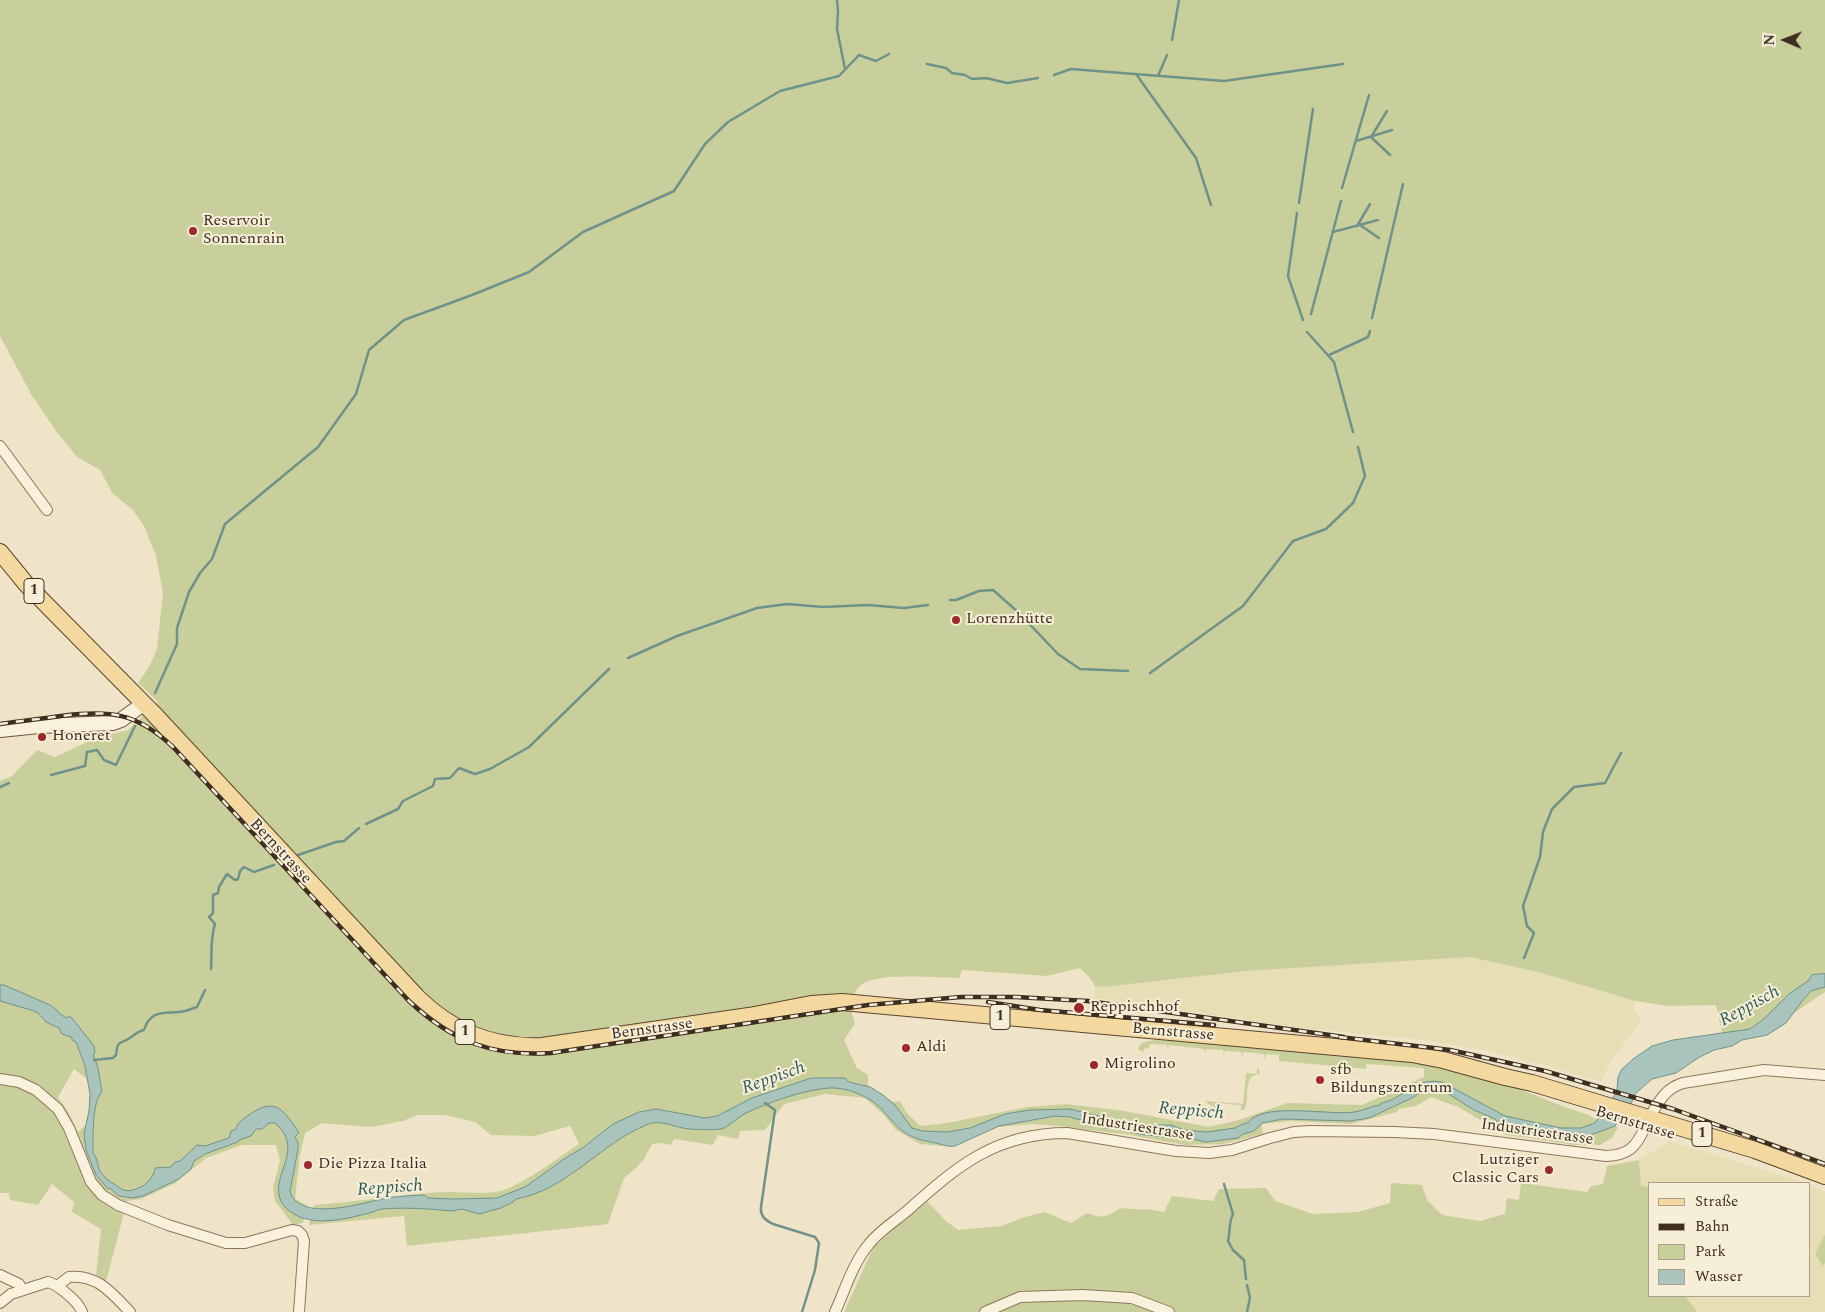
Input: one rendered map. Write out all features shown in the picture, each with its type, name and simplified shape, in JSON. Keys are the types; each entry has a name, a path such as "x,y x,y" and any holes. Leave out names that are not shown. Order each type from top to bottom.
{"main road":[{"name":"Bernstrasse","path":"0,552 27,585 144,704 430,1010 457,1029 483,1039 510,1045 542,1046 713,1021 811,1004 842,1002 1405,1054 1443,1060 1505,1077 1532,1082 1598,1108 1647,1123 1755,1150 1825,1177"},
{"path":"0,730 113,723 121,720 144,704"}],"street":[{"path":"0,448 47,510"},
{"name":"Industriestrasse","path":"834,1312 861,1255 876,1236 966,1162 1007,1142 1028,1136 1067,1133 1176,1151 1209,1153 1232,1150 1294,1132 1394,1132 1434,1134 1606,1156 1620,1155 1633,1148 1638,1142 1665,1092 1675,1086 1683,1083 1764,1070 1825,1075"},
{"path":"0,1079 19,1082 36,1090 53,1104 69,1128 90,1182 102,1195 118,1205 168,1225 226,1243 245,1243 292,1230 298,1231 304,1241 299,1312"},
{"path":"0,1275 19,1284 22,1290"},
{"path":"57,1286 69,1277 76,1276 91,1279 101,1284 130,1312"},
{"path":"0,1303 11,1294 42,1283 53,1283 79,1305 82,1312"},
{"path":"985,1312 1020,1297 1082,1295 1132,1298 1169,1312"}],"shaded area":[{"path":"1470,957 1542,973 1635,1001 1634,1010 1642,1020 1609,1064 1601,1082 1488,1051 1426,1040 1302,1028 1094,998 1095,986 1103,987 1246,971"},
{"path":"1669,1141 1803,1182 1648,1182 1648,1187 1641,1186 1639,1160"},
{"path":"1810,1184 1825,1192 1825,1234 1815,1254 1823,1265 1825,1263 1825,1312 1697,1312 1686,1297 1810,1297"}],"green space":[{"path":"0,0 1825,0 1825,992 1773,1027 1724,1041 1716,1005 1668,1006 1635,1001 1542,973 1470,957 1246,971 1103,987 1095,986 1080,968 1047,976 962,970 959,978 880,978 861,985 854,994 850,1006 855,1024 844,1040 857,1068 868,1075 868,1085 892,1102 900,1101 906,1112 920,1126 947,1123 1027,1107 1066,1104 1124,1111 1209,1127 1239,1120 1287,1103 1362,1105 1424,1077 1424,1068 1366,1064 1366,1069 1279,1061 1279,1055 1266,1054 1265,1060 1264,1054 1243,1052 1243,1057 1241,1052 1225,1051 1224,1055 1223,1050 1206,1049 1205,1053 1204,1049 1187,1047 1187,1052 1186,1047 1169,1045 1168,1050 1167,1045 1150,1044 1149,1048 1144,1049 1143,1052 1138,1049 1143,1043 1157,1040 1239,1044 1420,1061 1505,1083 1618,1127 1612,1138 1600,1145 1573,1145 1506,1135 1458,1107 1431,1097 1416,1106 1399,1109 1397,1112 1351,1124 1292,1121 1262,1124 1263,1134 1223,1144 1185,1145 1130,1135 1032,1124 998,1127 941,1146 920,1144 896,1130 884,1115 865,1098 825,1094 784,1104 765,1130 740,1131 738,1139 718,1135 713,1145 674,1139 671,1145 663,1143 652,1144 644,1159 624,1178 608,1224 407,1246 404,1216 309,1225 314,1205 423,1193 483,1193 507,1189 534,1174 579,1144 570,1126 534,1136 491,1135 475,1122 445,1115 417,1115 403,1121 371,1127 322,1123 305,1133 300,1155 295,1199 307,1205 303,1223 293,1225 275,1201 273,1187 280,1161 276,1145 242,1145 206,1158 174,1184 141,1199 127,1201 106,1282 96,1275 101,1229 72,1212 74,1202 52,1184 38,1205 10,1200 9,1193 0,1193 0,781 12,776 37,750 55,757 96,738 128,730 158,702 138,683 149,667 157,649 163,593 156,556 144,526 133,510 113,494 100,470 77,457 56,431 31,394 0,336","holes":["74,1069 87,1079 95,1116 78,1132 69,1113 58,1097"]},
{"path":"1257,1068 1260,1071 1259,1074 1251,1077 1249,1081 1247,1102 1244,1110 1241,1111 1241,1105 1218,1103 1217,1109 1207,1103 1206,1101 1243,1104 1246,1073 1257,1074"},
{"path":"1639,1160 1641,1186 1648,1187 1648,1297 1686,1297 1697,1312 844,1312 873,1248 926,1200 946,1221 958,1230 1001,1226 1045,1212 1071,1223 1087,1213 1104,1216 1120,1208 1164,1212 1172,1196 1213,1201 1219,1189 1266,1188 1275,1201 1313,1214 1358,1212 1390,1203 1391,1183 1422,1185 1427,1200 1442,1215 1480,1221 1505,1214 1507,1198 1519,1200 1521,1183 1587,1192 1591,1186 1603,1184 1607,1166"},
{"path":"1825,1234 1825,1263 1823,1266 1815,1254"}],"water":[{"path":"1825,974 1825,987 1811,991 1786,1023 1767,1035 1742,1040 1732,1046 1714,1050 1676,1073 1652,1079 1635,1094 1631,1104 1615,1126 1585,1137 1557,1136 1518,1129 1499,1123 1444,1091 1433,1089 1420,1092 1414,1097 1369,1118 1350,1121 1283,1119 1262,1123 1254,1131 1243,1134 1238,1138 1206,1142 1177,1136 1173,1138 1139,1134 1118,1128 1103,1128 1070,1117 1055,1116 999,1126 955,1146 946,1146 922,1140 905,1133 897,1127 879,1106 859,1094 847,1090 829,1088 798,1094 765,1105 746,1113 721,1129 691,1129 651,1123 613,1143 567,1177 551,1186 534,1194 516,1199 501,1208 479,1214 462,1209 452,1211 392,1208 327,1221 315,1221 294,1214 285,1207 279,1197 279,1187 288,1144 284,1134 275,1123 269,1123 262,1129 256,1129 251,1136 205,1154 194,1161 191,1169 179,1179 143,1196 133,1198 119,1196 107,1188 96,1175 86,1150 84,1133 89,1111 90,1094 85,1066 76,1042 71,1037 62,1034 59,1028 46,1022 38,1013 0,1001 0,985 4,985 50,1005 66,1018 69,1016 72,1018 94,1046 95,1053 93,1055 98,1069 102,1092 96,1103 93,1153 103,1175 120,1188 128,1191 142,1187 152,1177 155,1168 171,1167 197,1145 205,1146 229,1138 231,1131 236,1129 245,1118 258,1109 273,1106 284,1113 299,1133 295,1137 298,1149 290,1192 296,1201 305,1206 317,1209 331,1209 403,1196 424,1195 428,1198 452,1199 497,1198 525,1187 584,1147 613,1124 639,1112 656,1109 705,1118 717,1116 752,1098 811,1078 845,1078 849,1082 870,1087 895,1105 912,1128 922,1131 947,1132 970,1128 1005,1114 1030,1110 1070,1109 1101,1118 1144,1125 1171,1125 1184,1130 1207,1132 1235,1128 1248,1123 1255,1116 1281,1111 1344,1113 1357,1111 1380,1105 1416,1085 1432,1081 1442,1082 1505,1116 1561,1128 1581,1128 1595,1123 1614,1096 1618,1077 1622,1069 1652,1046 1673,1040 1750,1029 1765,1018 1789,994 1808,981 1812,975"}],"waterway":[{"path":"837,0 837,29 845,69"},
{"path":"1172,40 1179,0"},
{"path":"155,693 177,644 177,628 189,592 200,573 212,559 225,524 318,447 356,394 369,350 404,320 529,272 583,232 674,191 705,144 728,122 780,91 839,76 859,55 876,61 889,54"},
{"path":"1158,76 1167,55"},
{"path":"927,64 946,68 952,73 965,75 972,79 986,78 1007,83 1038,78"},
{"path":"1054,75 1071,69 1224,81 1343,64"},
{"path":"1136,74 1196,158 1211,205"},
{"path":"1342,188 1369,95"},
{"path":"1299,203 1313,109"},
{"path":"1387,111 1371,137 1390,155"},
{"path":"1356,141 1392,130"},
{"path":"1372,318 1403,184"},
{"path":"1311,314 1341,201"},
{"path":"1357,226 1370,204"},
{"path":"1297,213 1288,276 1303,320"},
{"path":"1333,232 1378,220"},
{"path":"1360,225 1379,238"},
{"path":"1329,355 1368,337 1370,331"},
{"path":"1307,332 1334,362 1353,432"},
{"path":"1150,673 1243,606 1293,541 1326,529 1353,503 1365,476 1358,447"},
{"path":"950,600 956,600 979,591 993,590 1018,612 1058,654 1080,669 1128,671"},
{"path":"628,658 677,636 757,608 787,604 823,607 868,605 904,608 928,605"},
{"path":"366,824 398,809 403,801 433,786 435,779 450,778 459,768 475,774 490,769 529,747 609,669"},
{"path":"51,775 85,766 87,752 97,750 104,760 116,765 135,726"},
{"path":"1524,958 1534,933 1527,926 1523,906 1540,857 1543,832 1552,809 1574,787 1605,783 1621,753"},
{"path":"0,787 9,783"},
{"path":"298,855 344,841 359,828"},
{"path":"211,969 215,924 209,917 213,913 213,895 218,893 219,887 227,874 235,880 238,879 240,871 244,867 254,872 274,865"},
{"path":"94,1060 113,1058 120,1043 144,1030 147,1023 156,1015 185,1011 197,1007 205,990"},
{"name":"Reppisch","path":"765,1103 775,1110 761,1207 762,1215 773,1224 815,1237 819,1243 815,1270 802,1312"},
{"path":"1224,1184 1233,1214 1228,1241 1233,1250 1244,1260 1246,1279"},
{"path":"1247,1285 1250,1298 1247,1312"}],"railway":[{"path":"0,724 94,713 122,716 134,720 160,735 409,1001 441,1027 474,1044 491,1049 530,1054 551,1053 868,1005 961,997 1016,997 1088,1001 1344,1037"},
{"path":"988,1002 1040,1010 1214,1025"},
{"path":"1339,1037 1450,1050 1545,1071 1673,1109 1825,1164"}],"place":[{"name":"Reservoir Sonnenrain","path":"193,231"},
{"name":"Lorenzhütte","path":"956,620"},
{"name":"Honeret","path":"42,737"},
{"name":"Reppischhof","path":"1079,1008"},
{"name":"Aldi","path":"906,1048"},
{"name":"Migrolino","path":"1094,1065"},
{"name":"sfb Bildungszentrum","path":"1320,1080"},
{"name":"Die Pizza Italia","path":"308,1165"},
{"name":"Lutziger Classic Cars","path":"1549,1170"}]}
